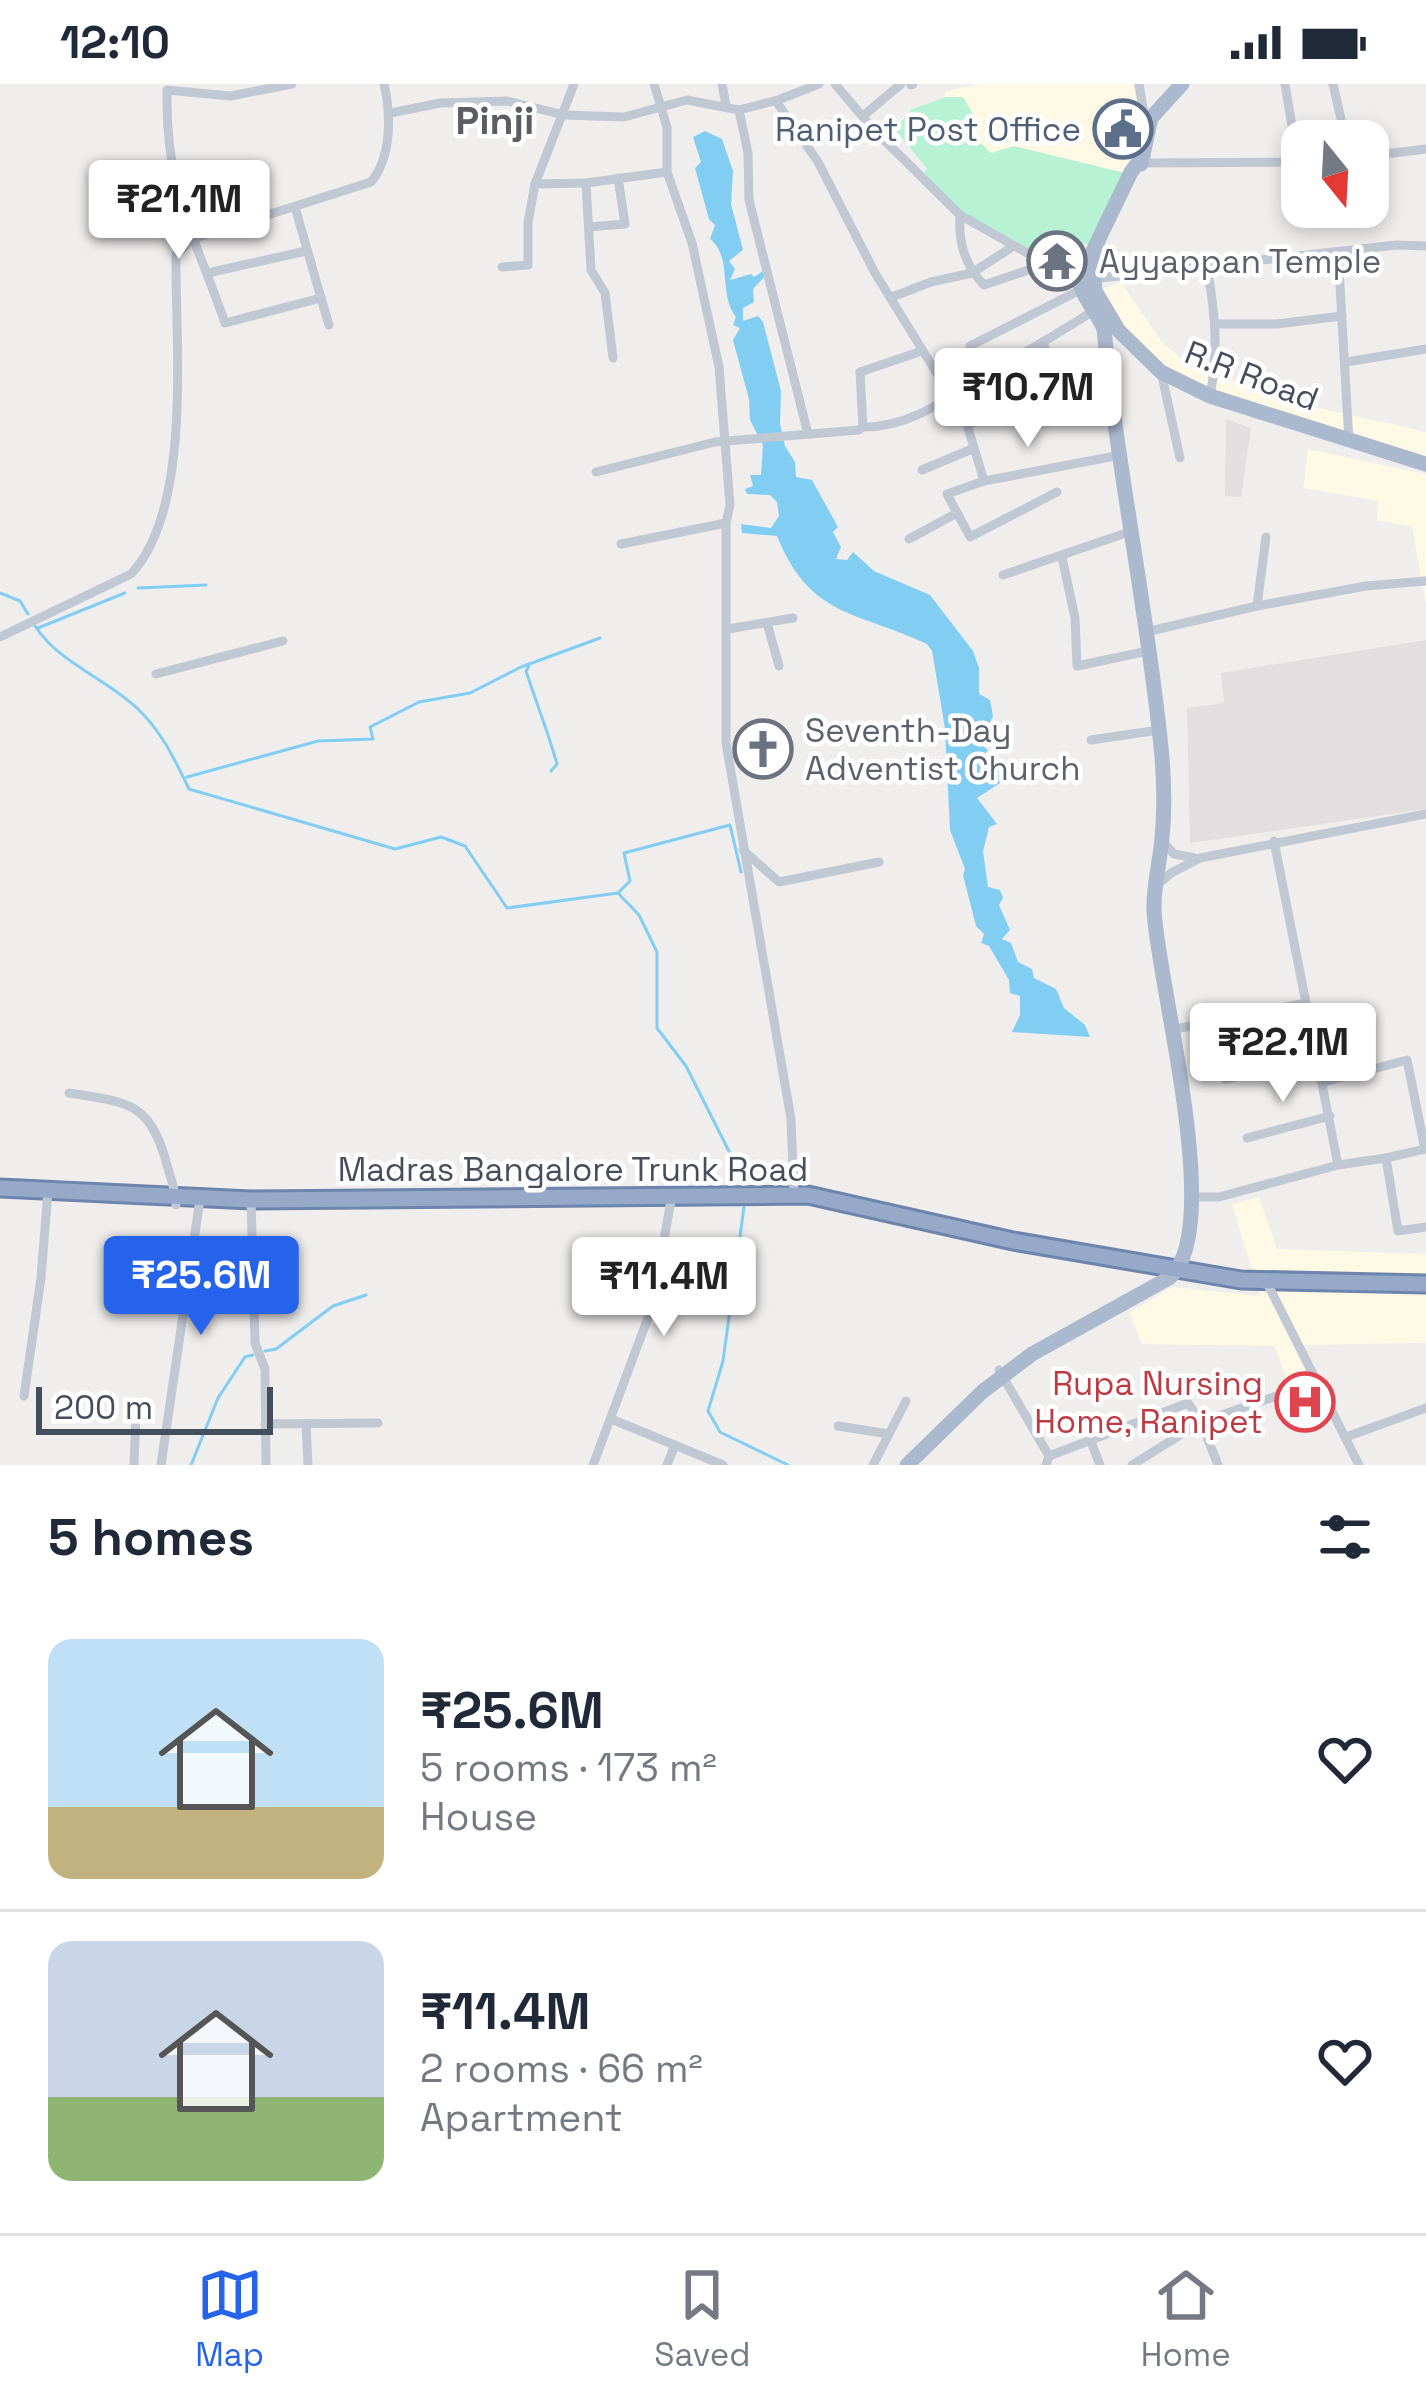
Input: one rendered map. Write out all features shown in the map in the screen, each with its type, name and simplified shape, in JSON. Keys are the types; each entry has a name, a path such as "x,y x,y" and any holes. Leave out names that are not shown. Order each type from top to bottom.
{"highway":[{"name":"Madras Bangalore Trunk Road","path":"0,1192 251,1203 794,1198 1168,1272 1268,1285 1426,1288"},
{"path":"176,1202 200,1206 251,1203"}],"main road":[{"path":"903,1465 1000,1373 1168,1272 1188,1245 1191,1145 1159,953 1155,888 1164,782 1159,730 1103,329 1084,280 1138,166 1153,106 1173,84"},
{"path":"1150,127 1182,84"},
{"name":"R.R Road","path":"1084,280 1132,345 1161,372 1210,396 1426,464"},
{"path":"1106,356 1132,345"}],"street":[{"path":"292,84 230,96 167,90 166,143 177,197 225,323 321,298"},
{"path":"0,637 131,574 144,560 170,488 178,396 176,255 192,239 370,182 380,172 391,113 384,84"},
{"path":"502,268 528,265 528,222 536,184 574,84"},
{"path":"654,84 667,128 667,172 692,243 719,367 730,505 726,523 726,743 790,1119 794,1198"},
{"path":"687,100 688,84"},
{"path":"722,84 726,105"},
{"path":"391,113 440,103 507,101 564,115 624,117 687,100 739,110 819,84"},
{"path":"835,84 959,215 1012,247 1084,280"},
{"path":"863,116 902,84"},
{"path":"1139,84 1150,127"},
{"path":"1285,84 1292,120"},
{"path":"1334,84 1342,120"},
{"path":"776,101 818,162 875,273 967,424 984,481"},
{"path":"739,110 748,154 749,200 808,434"},
{"path":"1389,153 1426,149"},
{"path":"1138,166 1281,162"},
{"path":"536,184 667,172"},
{"path":"589,226 625,224 618,178"},
{"path":"586,183 591,270 605,293 614,358"},
{"path":"295,207 328,325"},
{"path":"959,215 958,236 972,273 985,285 1046,264"},
{"path":"970,346 1084,280 1426,246"},
{"path":"892,297 972,273 1012,247"},
{"path":"208,273 306,251"},
{"path":"1338,252 1349,441"},
{"path":"1208,267 1216,324 1210,396"},
{"path":"596,472 665,452 724,442 905,420 1044,345 1096,309"},
{"path":"1216,324 1277,324 1342,316"},
{"path":"1044,345 1069,401"},
{"path":"1346,362 1426,350"},
{"path":"863,427 860,371 922,351"},
{"path":"1161,372 1180,458"},
{"path":"967,424 1069,401 1112,398"},
{"path":"922,470 972,449"},
{"path":"1057,492 970,537 947,494 984,481 1121,455"},
{"path":"909,539 957,513"},
{"path":"621,544 726,523"},
{"path":"1003,575 1132,531"},
{"path":"1257,606 1266,537"},
{"path":"1062,557 1075,618 1077,666 1148,651"},
{"path":"1146,632 1257,606 1426,580"},
{"path":"728,629 793,618"},
{"path":"767,623 779,666"},
{"path":"156,674 283,641"},
{"path":"1091,740 1159,730"},
{"path":"1155,888 1171,873 1200,858 1426,814"},
{"path":"1162,841 1174,854 1200,858"},
{"path":"1274,841 1339,1165"},
{"path":"743,850 779,882 879,862"},
{"path":"1170,1030 1306,1004"},
{"path":"1226,1078 1319,1060"},
{"path":"1192,1197 1219,1197 1339,1165 1425,1149 1407,1060 1324,1082"},
{"path":"69,1093 118,1101 147,1117 156,1128 176,1202"},
{"path":"1247,1138 1330,1116"},
{"path":"1385,1158 1398,1231 1426,1227"},
{"path":"24,1396 48,1195"},
{"path":"592,1465 652,1307 672,1198"},
{"path":"251,1203 255,1343 265,1369 266,1465"},
{"path":"161,1465 200,1206"},
{"path":"1268,1285 1359,1465"},
{"path":"1000,1373 1048,1460 1090,1439 1188,1403 1218,1465"},
{"path":"1132,1465 1201,1422 1317,1382"},
{"path":"873,1465 906,1401"},
{"path":"1346,1437 1426,1408"},
{"path":"134,1465 136,1413"},
{"path":"611,1419 723,1465"},
{"path":"265,1424 378,1423"},
{"path":"306,1424 308,1465"},
{"path":"838,1426 889,1434"},
{"path":"1090,1439 1100,1465"},
{"path":"667,1465 675,1445"}],"shaded area":[{"path":"977,84 1134,84 1142,142 1089,243 1048,257 1044,263 924,173 927,169 895,129 896,124 912,109 945,98 945,92"},
{"path":"1121,282 1161,341 1192,368 1310,406 1426,432 1426,458 1321,430 1174,374 1135,345 1103,289"},
{"path":"1226,419 1251,428 1241,497 1225,496"},
{"path":"1308,449 1426,474 1426,604 1412,527 1377,520 1378,501 1303,488"},
{"path":"1426,640 1426,809 1190,843 1187,708 1224,703 1221,673"},
{"path":"1259,1197 1277,1249 1426,1254 1426,1343 1295,1345 1309,1380 1289,1388 1275,1346 1142,1344 1129,1313 1172,1287 1260,1296 1232,1204"}],"green space":[{"path":"946,97 963,97 976,119 964,127 991,153 1014,146 1125,173 1089,243 1048,257 1044,263 952,205 895,129 912,109"}],"water":[{"path":"705,131 722,139 733,171 731,204 743,250 729,261 735,269 730,280 763,271 766,275 753,289 754,302 743,308 743,321 758,316 763,322 781,391 780,424 796,477 812,480 838,527 833,532 841,547 836,559 847,560 853,552 874,571 930,595 973,651 979,694 990,700 993,716 980,744 988,750 978,765 991,770 995,762 1003,781 977,798 997,824 989,827 983,851 988,887 1000,890 999,905 1010,930 1002,939 1011,943 1018,962 1032,969 1034,978 1056,989 1064,1008 1085,1025 1090,1037 1012,1032 1020,1015 1020,996 1010,993 1009,980 989,946 981,943 984,934 976,926 965,869 950,830 945,728 932,651 927,644 821,598 790,563 777,536 742,533 741,524 771,528 779,516 777,502 770,495 747,494 745,489 753,486 750,475 761,475 763,445 750,420 733,340 740,328 733,325 736,317 721,256 710,239 715,225 709,219 695,168 701,162 693,137"}],"waterway":[{"path":"138,588 206,585"},
{"path":"0,593 20,601 28,614"},
{"path":"38,628 125,593"},
{"path":"35,626 57,651 147,718 189,789 395,849 441,837 465,846 507,908 618,893 639,915 657,952 657,1028 686,1066 746,1185"},
{"path":"187,777 318,741 373,739 370,727 419,702 470,693 521,667 600,638"},
{"path":"529,666 526,671 557,764 551,771"},
{"path":"619,892 630,881 624,853 730,825 741,872"},
{"path":"744,1207 723,1361 708,1411 720,1432 788,1465"},
{"path":"265,1351 276,1349 333,1306 366,1295"},
{"path":"191,1465 218,1398 245,1357 253,1355"}],"place":[{"name":"Ranipet Post Office","path":"1123,129"},
{"name":"Ayyappan Temple","path":"1057,261"},
{"name":"Seventh-Day Adventist Church","path":"763,749"},
{"name":"Rupa Nursing Home, Ranipet","path":"1305,1402"}],"district":[{"name":"Pinji","path":"495,120"}]}
